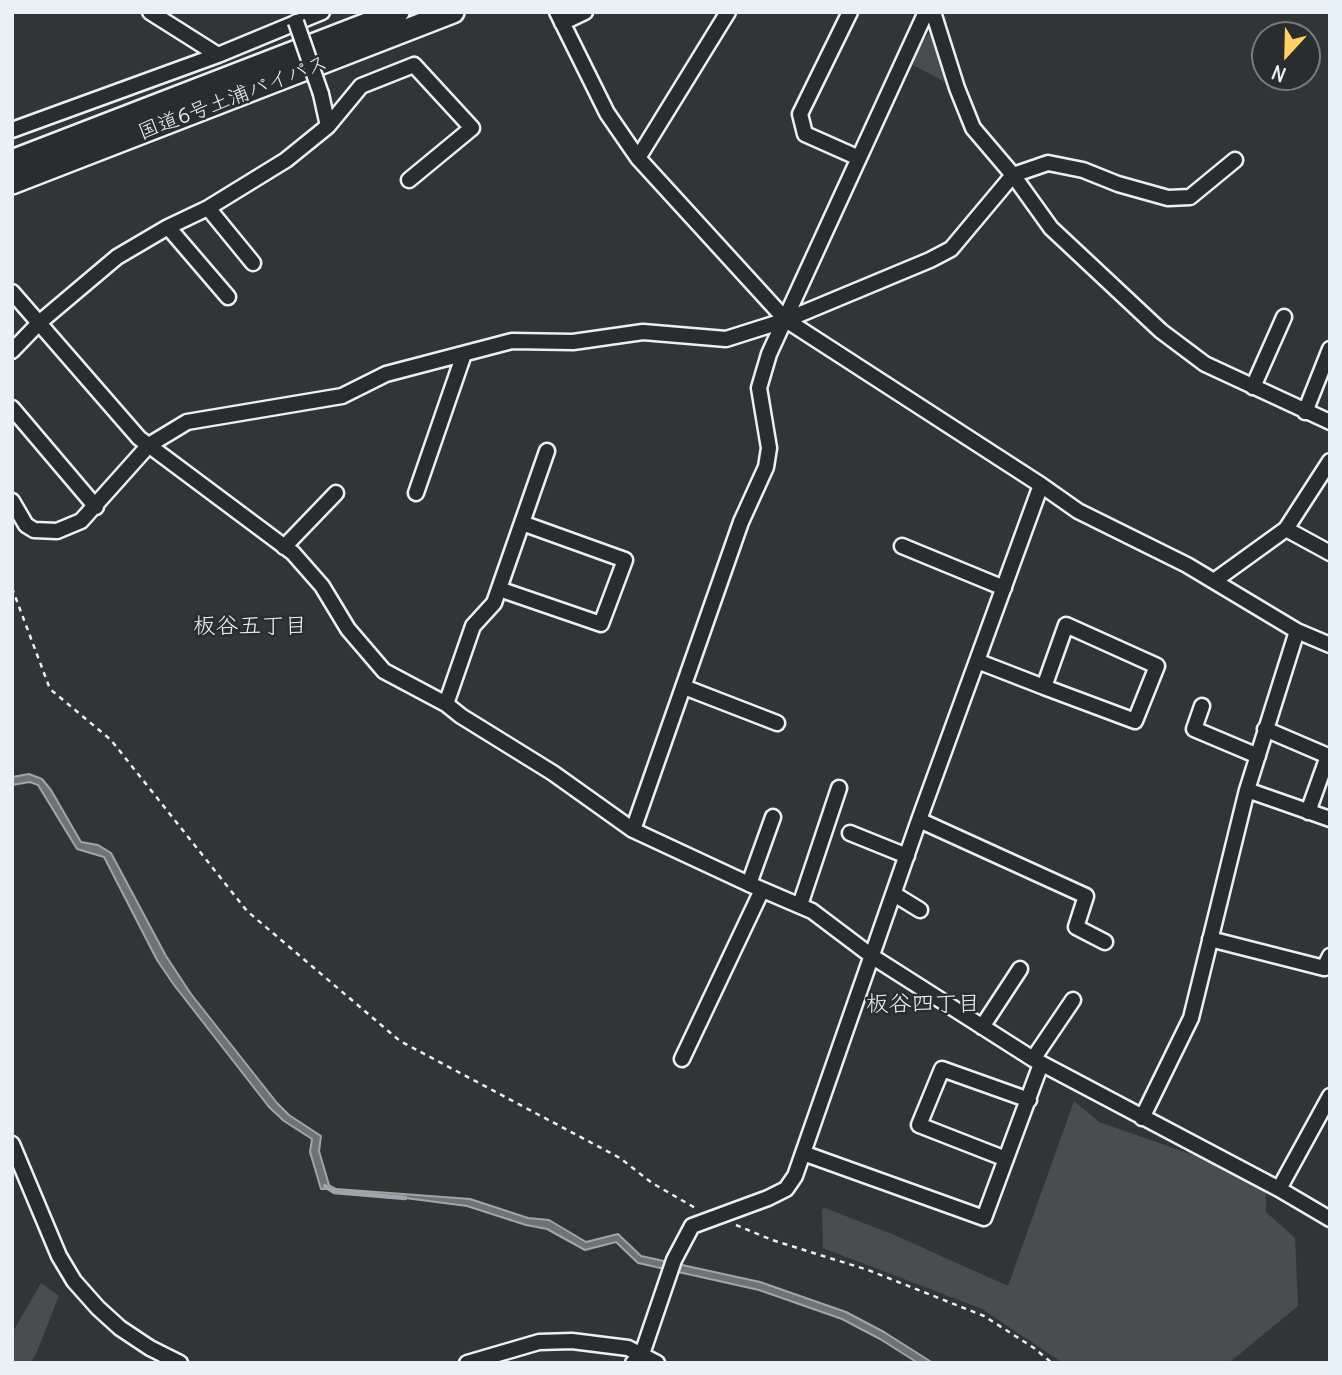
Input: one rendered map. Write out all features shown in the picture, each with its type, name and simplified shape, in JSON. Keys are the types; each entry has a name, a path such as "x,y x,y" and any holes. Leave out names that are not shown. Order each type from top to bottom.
{"highway":[{"name":"国道6号土浦バイパス","path":"12,161 398,12"},
{"name":"国道6号土浦バイパス","path":"12,183 453,12"}],"street":[{"path":"149,12 218,55"},
{"path":"12,130 218,55 321,12"},
{"path":"585,12 560,18 607,113 638,158 786,320 1078,511 1214,581 1297,631 1330,645"},
{"path":"638,158 728,12"},
{"path":"850,12 800,114 805,134 859,158"},
{"path":"633,830 741,522 766,467 769,448 759,388 769,354 926,12"},
{"path":"933,12 973,128 1013,175 1051,228 1161,331 1205,364 1330,422"},
{"path":"296,22 321,94 328,126"},
{"path":"12,351 40,322 117,257 168,227 208,208 286,160 328,126 361,86 414,65 472,128 410,180"},
{"path":"12,501 26,525 34,530 57,531 81,521 149,444 187,422 342,396 386,374 512,341 573,342 643,332 726,339 786,320 951,249 1013,175 1048,163 1083,170 1118,184 1168,198 1190,197 1236,160"},
{"path":"208,208 253,263"},
{"path":"168,227 228,297"},
{"path":"12,292 139,438 284,547 322,586 348,629 384,671 446,704 553,773 633,830 812,911 873,957 1037,1062 1279,1189 1330,1219"},
{"path":"1253,387 1284,317"},
{"path":"1305,412 1330,349"},
{"path":"416,493 464,354"},
{"path":"12,408 96,507"},
{"path":"446,704 473,626 494,603 547,452"},
{"path":"1214,581 1286,530 1329,464"},
{"path":"637,1358 671,1266 692,1226 786,1189 795,1177 919,820 1041,485"},
{"path":"284,547 336,493"},
{"path":"499,589 601,624 625,560 522,523"},
{"path":"1286,530 1330,553"},
{"path":"902,546 1004,588"},
{"path":"977,661 1044,687 1135,721 1157,666 1066,625 1044,687"},
{"path":"1142,1118 1191,1018 1247,790 1297,631"},
{"path":"684,687 777,723"},
{"path":"1202,706 1194,729 1258,756"},
{"path":"1265,729 1328,757 1308,812"},
{"path":"800,905 839,788"},
{"path":"1247,790 1330,819"},
{"path":"682,1059 755,887 773,817"},
{"path":"919,820 1086,896 1076,927 1105,942"},
{"path":"850,833 907,856"},
{"path":"894,894 920,910"},
{"path":"1210,939 1324,968 1330,956"},
{"path":"982,1027 1020,969"},
{"path":"803,1153 984,1218 1029,1100 1037,1062 1073,1000"},
{"path":"1006,1158 919,1125 942,1069 1029,1100"},
{"path":"1279,1189 1330,1096"},
{"path":"12,1144 58,1256 74,1281 97,1308 120,1328 150,1348 180,1363"},
{"path":"467,1363 539,1342 572,1340 607,1344 637,1358 657,1363"}],"path":[{"path":"12,588 50,689 111,740 247,911 400,1041 620,1158 676,1198 772,1240 868,1270 984,1315 1052,1363"}],"shaded area":[{"path":"937,23 951,85 907,62"},
{"path":"29,774 42,779 51,790 81,842 98,845 111,853 166,956 191,994 277,1103 289,1115 321,1136 319,1151 329,1185 336,1189 321,1189 310,1152 312,1139 284,1121 269,1107 174,985 157,960 104,857 77,849 38,785 30,782 12,785 12,777"},
{"path":"1074,1101 1099,1122 1199,1157 1246,1178 1266,1193 1266,1212 1295,1238 1298,1306 1231,1363 1063,1363 982,1309 823,1248 822,1209 825,1208 892,1234 1008,1286"},
{"path":"336,1189 470,1199 528,1218 549,1220 586,1242 618,1234 641,1256 760,1282 846,1312 933,1363 918,1363 842,1319 759,1290 638,1263 616,1242 585,1250 547,1229 467,1206"},
{"path":"41,1283 59,1296 30,1363 12,1363 12,1333"}],"waterway":[{"path":"325,1186 334,1192 405,1198"}],"district":[{"name":"板谷五丁目","path":"250,626"},
{"name":"板谷四丁目","path":"923,1004"}]}
